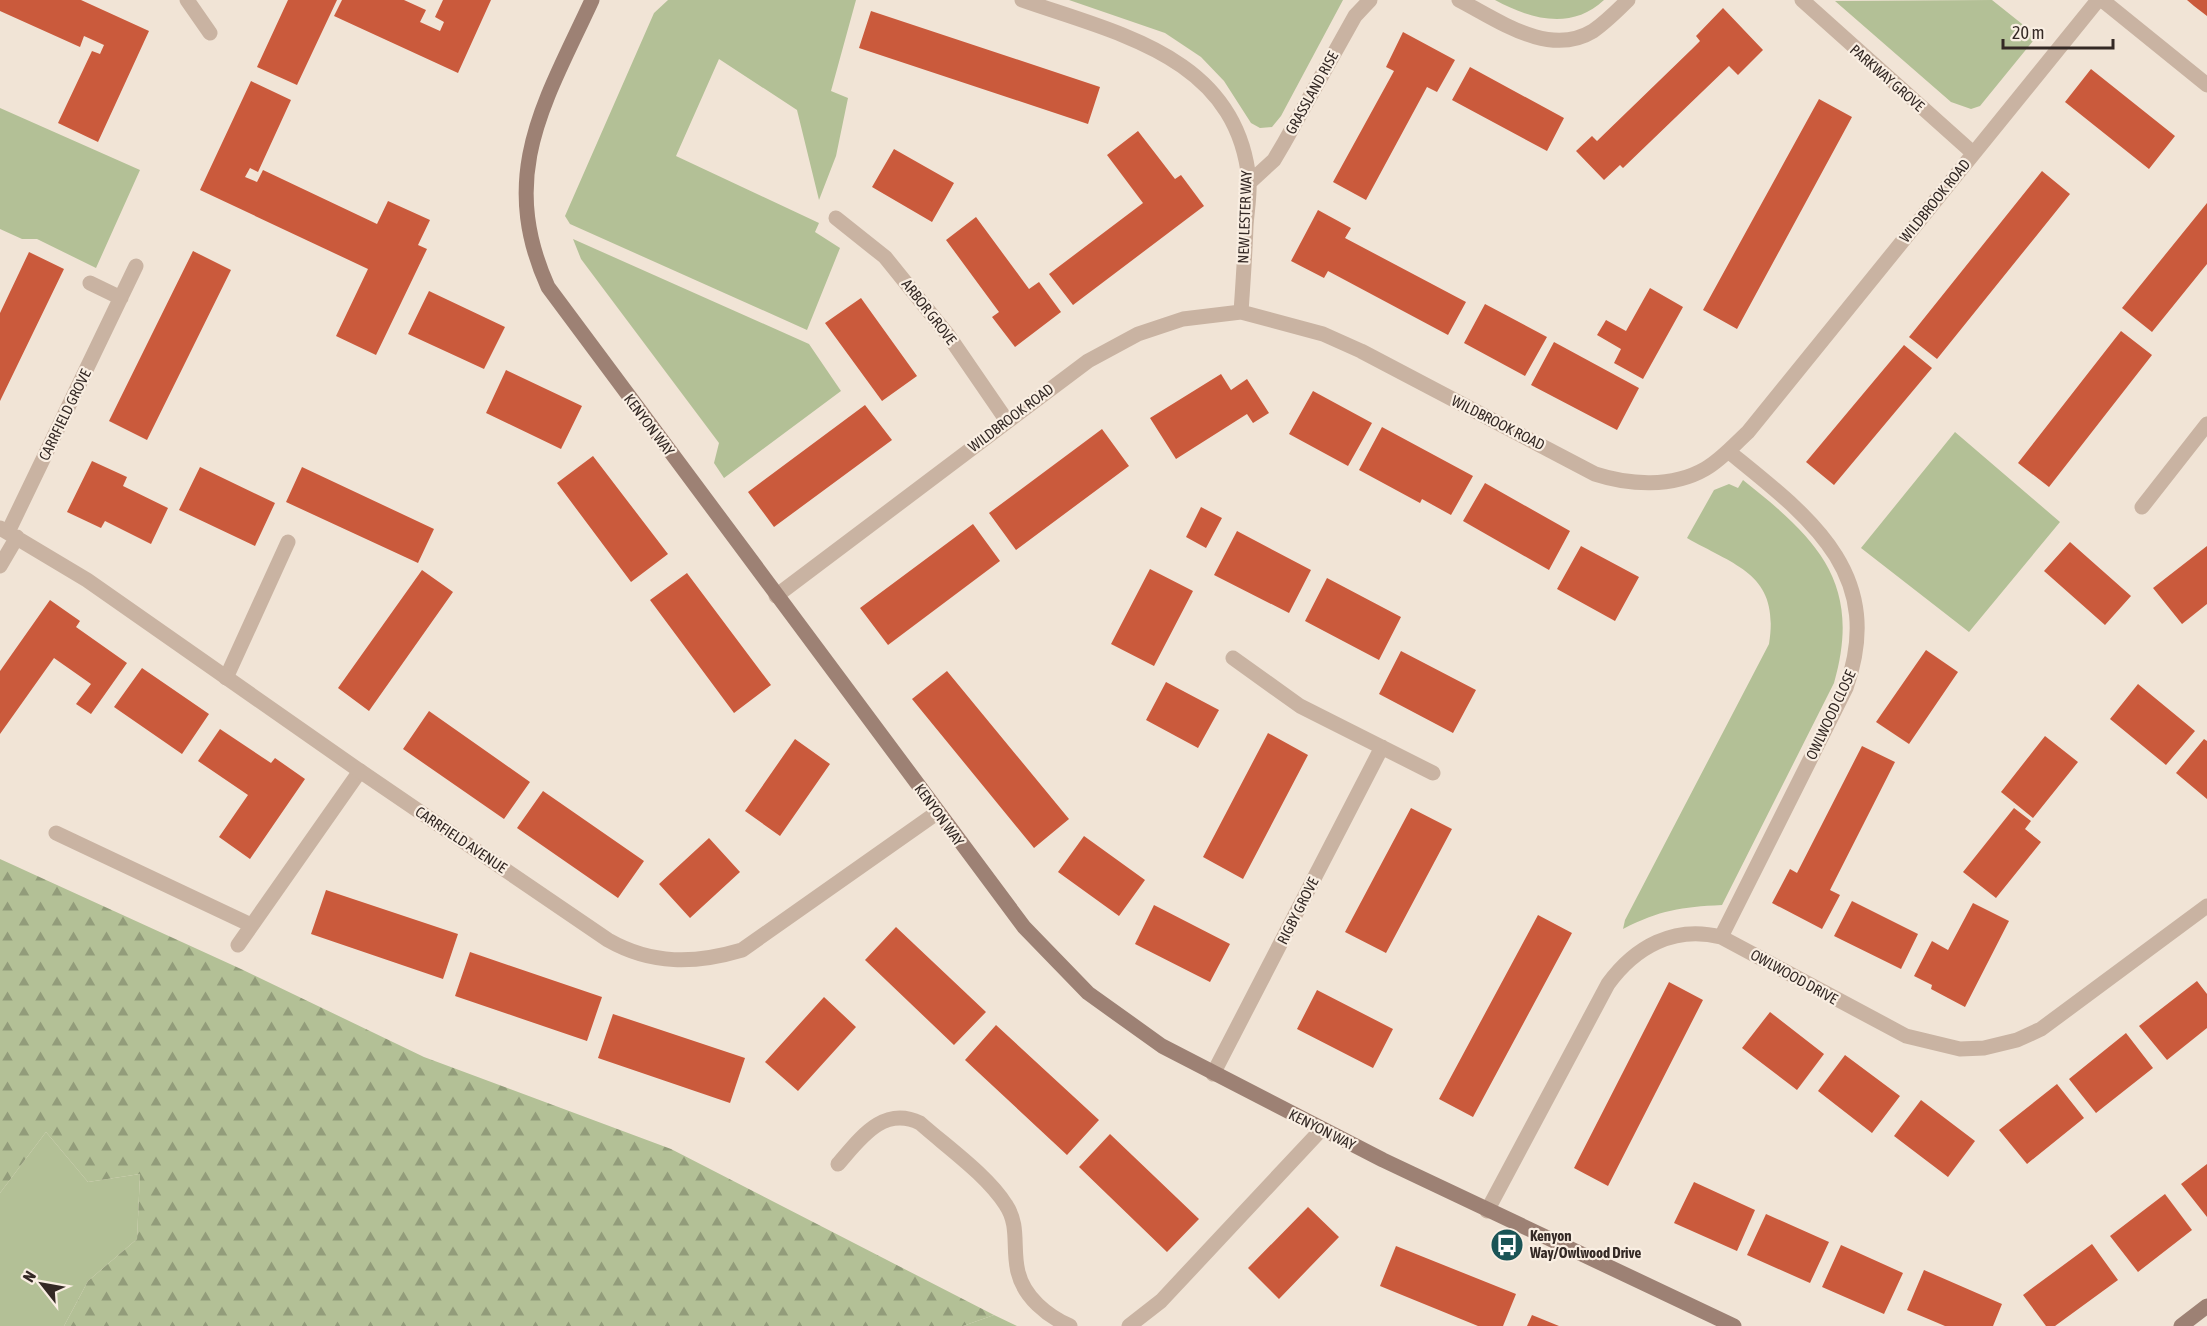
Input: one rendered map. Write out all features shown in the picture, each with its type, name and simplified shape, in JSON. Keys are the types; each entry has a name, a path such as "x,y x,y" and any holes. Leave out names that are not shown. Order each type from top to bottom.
{"street":[{"path":"187,0 210,33"},
{"name":"KENYON WAY","path":"592,0 544,105 531,144 525,199 528,232 536,260 548,287 1024,927 1050,957 1088,993 1162,1046 1322,1130 1487,1211 1734,1326"},
{"name":"NEW LESTER WAY","path":"1022,0 1148,45 1186,66 1215,95 1236,128 1246,154 1249,183 1241,312"},
{"name":"GRASSLAND RISE","path":"1249,183 1274,160 1355,16 1370,0"},
{"path":"1459,0 1522,33 1544,40 1567,40 1591,32 1628,0"},
{"name":"PARKWAY GROVE","path":"1803,0 1973,153"},
{"name":"WILDBROOK ROAD","path":"776,596 1088,361 1138,334 1182,319 1241,312 1323,334 1595,474 1614,480 1635,483 1682,478 1705,469 1748,432 2098,0"},
{"path":"2102,0 2207,85"},
{"name":"ARBOR GROVE","path":"836,218 885,257 948,335 1007,421"},
{"name":"CARRFIELD GROVE","path":"0,566 9,533 136,266"},
{"path":"90,283 121,298"},
{"path":"2142,507 2207,424"},
{"name":"OWLWOOD CLOSE","path":"1721,937 1846,688 1855,663 1857,633 1850,584 1833,548 1796,506 1728,451"},
{"name":"CARRFIELD AVENUE","path":"9,533 87,579 360,771 625,950 665,961 719,957 742,950 938,812"},
{"path":"226,678 288,542"},
{"path":"1233,658 1300,706 1433,773"},
{"name":"RIGBY GROVE","path":"1213,1074 1382,747"},
{"path":"238,945 360,771"},
{"path":"56,833 251,925"},
{"name":"OWLWOOD DRIVE","path":"1487,1211 1608,984 1623,964 1641,950 1661,939 1706,933 1721,937 1906,1036 1960,1048 1984,1048 2017,1040 2041,1029 2207,906"},
{"path":"838,1164 868,1130 882,1121 908,1118 920,1123 998,1192 1015,1222 1018,1271 1027,1294 1044,1311 1070,1326"},
{"path":"1129,1326 1161,1301 1322,1130"},
{"path":"2181,1326 2207,1306"}],"green space":[{"path":"668,0 856,0 831,91 848,98 836,156 819,200 797,110 719,59 676,156 819,223 815,232 840,248 807,330 570,224 565,216 654,13"},
{"path":"1069,0 1343,0 1281,116 1272,127 1260,128 1251,123 1224,81 1201,57 1165,33"},
{"path":"1495,0 1604,0 1578,16 1550,19 1536,17"},
{"path":"1992,0 2037,36 1980,106 1971,109 1951,102 1835,1"},
{"path":"0,108 140,170 96,268 37,239 22,239 0,229"},
{"path":"573,239 809,344 841,391 724,478 714,463 719,443 581,259"},
{"path":"1955,432 2060,522 1969,632 1861,548"},
{"path":"1743,480 1792,522 1812,543 1827,565 1837,590 1842,617 1841,648 1834,683 1722,905 1671,911 1623,929 1625,920 1769,644 1771,621 1768,602 1761,588 1738,566 1687,538 1714,490 1729,484 1738,488"},
{"path":"0,859 241,969 424,1057 671,1149 994,1315 963,1326 64,1326 88,1281 137,1239 140,1174 88,1182 46,1132 0,1193"},
{"path":"46,1132 88,1182 140,1174 137,1239 88,1281 64,1326 0,1326 0,1193"},
{"path":"994,1315 1017,1326 963,1326"}],"building":[{"path":"0,0 81,0 149,31 98,142 58,123 92,51 100,54 104,45 84,36 80,47 0,11"},
{"path":"288,0 337,0 297,85 257,67"},
{"path":"342,0 404,0 426,10 420,22 440,31 444,22 435,17 443,0 491,0 458,73 334,16"},
{"path":"2187,0 2207,0 2207,16 2194,6"},
{"path":"1723,8 1763,50 1738,75 1729,66 1623,168 1620,165 1604,180 1576,151 1592,136 1597,141 1691,50 1700,41 1696,36"},
{"path":"871,11 1100,87 1088,124 859,48"},
{"path":"1403,32 1455,60 1437,92 1427,87 1366,200 1333,182 1394,71 1386,67"},
{"path":"1470,67 1564,118 1547,151 1452,100"},
{"path":"2091,69 2175,136 2149,169 2065,102"},
{"path":"251,81 291,100 258,172 250,168 245,177 257,182 263,170 377,224 388,201 430,220 418,245 427,249 376,355 336,336 368,269 200,190"},
{"path":"1819,99 1852,117 1737,329 1703,310"},
{"path":"1138,131 1175,179 1181,175 1204,206 1073,305 1049,274 1143,203 1107,155"},
{"path":"894,149 954,183 932,222 872,187"},
{"path":"2042,171 2070,194 1937,359 1909,337"},
{"path":"2207,203 2207,264 2152,332 2122,308"},
{"path":"1318,210 1351,228 1345,238 1466,302 1448,335 1328,271 1324,278 1291,261"},
{"path":"976,217 1029,289 1039,282 1061,312 1015,347 992,317 999,312 946,240"},
{"path":"193,251 231,270 147,440 109,421"},
{"path":"29,252 64,269 0,401 0,313"},
{"path":"1650,288 1683,307 1643,379 1614,363 1621,349 1597,335 1606,320 1626,331"},
{"path":"429,291 505,327 484,369 408,334"},
{"path":"861,298 917,376 882,401 825,323"},
{"path":"1485,304 1547,337 1525,376 1464,343"},
{"path":"2121,331 2152,355 2049,487 2018,463"},
{"path":"1554,342 1639,388 1617,430 1531,385"},
{"path":"1904,345 1932,368 1834,485 1806,462"},
{"path":"506,370 582,406 561,449 486,413"},
{"path":"1221,374 1231,390 1247,379 1269,413 1253,423 1247,414 1176,459 1150,418"},
{"path":"1313,391 1372,423 1348,466 1289,434"},
{"path":"865,405 892,440 774,527 748,492"},
{"path":"1382,427 1473,476 1451,515 1422,499 1420,503 1359,470"},
{"path":"1102,429 1129,466 1016,550 989,513"},
{"path":"593,456 668,554 631,582 557,483"},
{"path":"92,461 127,477 123,486 168,508 151,544 105,521 101,528 67,512"},
{"path":"200,467 275,503 255,546 179,510"},
{"path":"302,467 434,529 418,563 286,502"},
{"path":"1485,483 1570,531 1549,570 1463,521"},
{"path":"1201,507 1222,518 1206,548 1186,537"},
{"path":"973,524 1000,561 888,645 860,608"},
{"path":"1237,531 1311,570 1289,613 1214,575"},
{"path":"2070,542 2131,596 2105,625 2044,571"},
{"path":"1581,546 1639,577 1615,621 1557,589"},
{"path":"2207,546 2207,604 2182,624 2153,588"},
{"path":"1150,569 1193,591 1154,666 1111,644"},
{"path":"422,570 453,592 369,711 338,688"},
{"path":"687,573 771,685 734,713 650,600"},
{"path":"1327,578 1401,617 1379,660 1305,621"},
{"path":"50,600 80,621 76,627 127,663 91,714 76,704 91,684 54,658 0,734 0,671"},
{"path":"1926,650 1958,672 1909,744 1876,722"},
{"path":"1401,651 1476,690 1453,733 1379,694"},
{"path":"142,668 209,714 182,754 114,707"},
{"path":"947,671 1069,819 1034,848 912,699"},
{"path":"1166,682 1219,710 1198,748 1146,720"},
{"path":"2138,684 2195,731 2166,765 2110,719"},
{"path":"429,711 530,782 504,819 403,749"},
{"path":"220,729 271,763 275,758 305,779 250,859 219,837 248,795 198,761"},
{"path":"1268,733 1308,755 1243,879 1203,857"},
{"path":"2045,736 2078,762 2033,818 2001,792"},
{"path":"795,739 830,764 780,836 745,811"},
{"path":"2204,739 2207,741 2207,799 2176,773"},
{"path":"1862,746 1895,762 1830,890 1840,895 1822,929 1772,903 1790,869 1797,873"},
{"path":"543,791 644,861 618,898 517,828"},
{"path":"1411,808 1452,829 1386,953 1345,932"},
{"path":"2014,808 2031,821 2025,829 2041,842 1996,898 1963,872"},
{"path":"1084,836 1145,880 1119,916 1058,872"},
{"path":"709,838 740,872 690,918 659,884"},
{"path":"326,890 458,934 443,979 311,934"},
{"path":"1852,901 1918,934 1901,969 1834,936"},
{"path":"1973,903 2009,921 1965,1007 1931,989 1932,985 1914,976 1932,941 1948,950"},
{"path":"1154,905 1230,944 1210,982 1135,944"},
{"path":"1538,915 1572,933 1473,1117 1439,1099"},
{"path":"896,927 986,1012 954,1045 865,960"},
{"path":"470,952 602,997 587,1041 455,996"},
{"path":"2197,981 2207,994 2207,1028 2167,1060 2139,1026"},
{"path":"1669,982 1703,1000 1608,1186 1574,1168"},
{"path":"1317,990 1393,1029 1373,1068 1297,1029"},
{"path":"824,997 856,1027 798,1091 765,1062"},
{"path":"1770,1012 1824,1054 1797,1090 1742,1048"},
{"path":"613,1014 745,1058 730,1103 598,1058"},
{"path":"996,1025 1099,1120 1067,1155 965,1060"},
{"path":"2126,1033 2153,1068 2096,1113 2069,1079"},
{"path":"1845,1055 1900,1096 1872,1133 1818,1091"},
{"path":"2057,1084 2084,1118 2027,1164 1999,1130"},
{"path":"1921,1100 1975,1141 1948,1177 1894,1136"},
{"path":"1110,1134 1199,1219 1167,1252 1079,1167"},
{"path":"2207,1164 2207,1217 2181,1184"},
{"path":"1694,1182 1755,1210 1737,1251 1674,1223"},
{"path":"2165,1194 2192,1230 2138,1272 2110,1236"},
{"path":"1308,1207 1339,1237 1279,1299 1248,1268"},
{"path":"1766,1214 1829,1242 1810,1283 1747,1255"},
{"path":"2092,1244 2118,1280 2055,1326 2046,1326 2023,1295"},
{"path":"1841,1245 1903,1273 1884,1314 1822,1287"},
{"path":"1396,1246 1516,1294 1503,1326 1478,1326 1380,1286"},
{"path":"1924,1270 2002,1304 1993,1326 1945,1326 1907,1310"},
{"path":"1532,1315 1559,1326 1527,1326"}],"place":[{"name":"Kenyon Way/Owlwood Drive","path":"1507,1245"}]}
